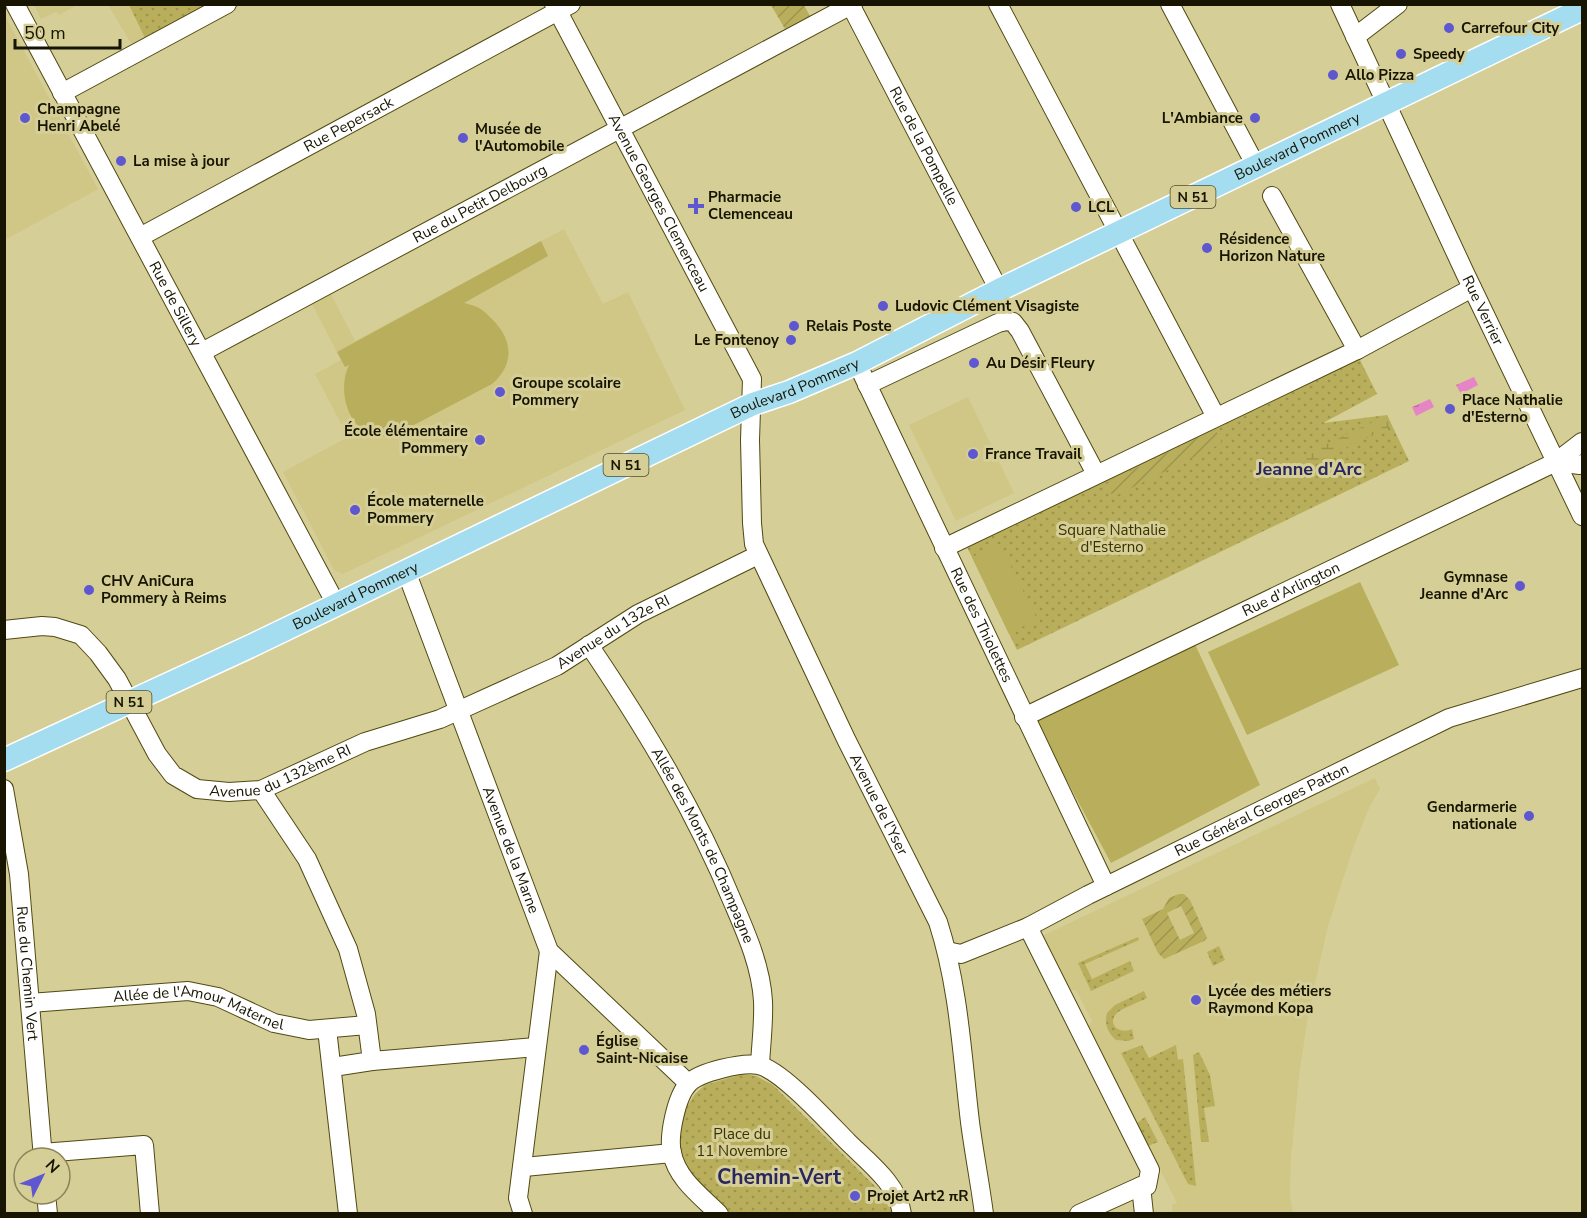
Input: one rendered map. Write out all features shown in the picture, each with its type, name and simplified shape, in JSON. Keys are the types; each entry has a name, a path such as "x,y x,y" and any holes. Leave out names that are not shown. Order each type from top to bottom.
{"main road":[{"name":"Boulevard Pommery","path":"4,760 406,571 753,404 789,392 857,363 999,290 1582,9"}],"street":[{"name":"Rue de Sillery","path":"15,4 336,604"},
{"path":"62,93 227,4"},
{"path":"998,4 1216,417"},
{"path":"1170,4 1256,166"},
{"name":"Rue Verrier","path":"1340,4 1472,288 1582,516"},
{"path":"1354,37 1398,4"},
{"name":"Rue du Petit Delbourg","path":"202,352 851,5"},
{"name":"Rue de la Pompelle","path":"851,5 999,290"},
{"name":"Avenue Georges Clemenceau","path":"561,7 620,129 748,370 752,379 753,404"},
{"name":"Rue Pepersack","path":"140,237 561,7"},
{"path":"1272,196 1357,350"},
{"path":"944,548 1357,350 1472,288"},
{"path":"867,385 998,323 1013,322 1020,331 1096,474"},
{"name":"Rue des Thiolettes","path":"857,363 1106,886"},
{"name":"Avenue de l'Yser","path":"753,404 750,432 752,523 758,555 846,739 935,915 947,951 962,1034 970,1125 984,1214"},
{"name":"Rue d'Arlington","path":"1024,717 1556,462 1582,442"},
{"path":"1556,462 1582,464"},
{"name":"Avenue du 132e RI","path":"463,708 556,666 638,614 758,555"},
{"name":"Avenue de la Marne","path":"406,571 463,708 549,951 688,1083"},
{"name":"Avenue du 132ème RI","path":"4,630 42,626 55,627 81,635 117,679 157,754 173,775 197,789 229,792 261,790 365,742 440,719 463,708"},
{"name":"Allée des Monts de Champagne","path":"589,645 634,711 679,789 717,862 754,953 763,1000 760,1065"},
{"name":"Rue Général Georges Patton","path":"947,951 961,954 1028,927 1106,886 1449,718 1582,678"},
{"name":"Rue du Chemin Vert","path":"4,789 19,874 41,1146"},
{"path":"261,790 307,859 348,949 366,1014 372,1061"},
{"path":"1028,927 1150,1170 1147,1186 1141,1186 1079,1214"},
{"path":"523,1214 518,1198 524,1167 536,1047 549,951"},
{"name":"Allée de l'Amour Maternel","path":"30,1003 188,991 218,997 274,1023 309,1030 367,1025"},
{"path":"327,1029 348,1214"},
{"path":"333,1067 372,1061 536,1047"},
{"path":"719,1214 685,1181 672,1153 671,1125 688,1083 716,1070 737,1064 760,1065 786,1081 888,1181 901,1205 902,1214"},
{"path":"72,1153 144,1145 150,1214"},
{"path":"524,1167 672,1153"},
{"path":"1141,1186 1144,1214"}],"shaded area":[{"path":"34,5 77,5 59,15 56,12 41,19"},
{"path":"108,5 209,5 132,45"},
{"path":"4,14 98,189 5,240 4,240"},
{"name":"Groupe scolaire Pommery","path":"564,229 603,304 628,292 685,410 343,574 334,570 283,472 348,437 315,374 341,360 312,304 331,294 355,341"},
{"path":"968,397 1014,493 956,521 909,425"},
{"name":"Lycée des métiers Raymond Kopa","path":"1375,778 1380,789 1370,806 1354,845 1328,926 1309,1010 1299,1076 1291,1158 1290,1195 1293,1213 1173,1213 1172,1205 1177,1203 1088,1027 1092,1021 1076,990 1069,990 1042,936"}],"green space":[{"path":"129,5 209,5 145,38"},
{"path":"771,5 804,5 810,16 785,29"},
{"path":"541,241 548,256 464,303 481,309 504,335 508,360 505,368 492,384 393,436 378,436 359,426 347,408 345,397 344,386 349,365 345,367 337,352"},
{"name":"Square Nathalie d'Esterno","path":"1359,358 1377,394 1323,423 1387,415 1409,461 1017,650 967,547 1098,479 1215,429"},
{"path":"1387,415 1392,426 1261,488 1256,478"},
{"path":"1215,429 1222,443 1113,497 1106,483"},
{"path":"1000,544 1037,619 1009,634 972,557"},
{"path":"1360,582 1399,665 1247,735 1208,652"},
{"path":"1194,642 1260,785 1111,863 1034,719"},
{"path":"1184,894 1190,900 1207,938 1164,959 1158,953 1142,919 1163,909 1169,898","holes":["1181,906 1194,933 1180,940 1167,913"]},
{"path":"1138,937 1139,940 1085,964 1092,979 1130,961 1134,971 1091,991 1078,963"},
{"path":"1219,946 1225,960 1213,966 1207,952"},
{"path":"1144,991 1147,998 1117,1013 1113,1021 1116,1027 1123,1031 1132,1029 1134,1039 1116,1040 1107,1028 1107,1013 1115,1005"},
{"path":"1142,1045 1149,1058 1176,1045 1178,1060 1183,1059 1196,1186 1188,1184 1121,1053"},
{"path":"1199,1052 1210,1075 1215,1106 1204,1108 1209,1142 1201,1142 1193,1055"},
{"name":"Place du 11 Novembre","path":"742,1074 756,1076 773,1085 889,1200 894,1213 728,1213 690,1179 676,1147 679,1119 695,1094 705,1085"},
{"path":"741,1117 772,1147 753,1166 723,1136"},
{"path":"1145,1117 1158,1142 1148,1146 1137,1123"}],"water":[{"path":"1474,377 1478,385 1461,394 1456,385"},
{"path":"1430,399 1434,407 1416,416 1412,407"}],"place":[{"name":"Carrefour City","path":"1449,28"},
{"name":"Speedy","path":"1401,54"},
{"name":"Allo Pizza","path":"1333,75"},
{"name":"Champagne Henri Abelé","path":"25,118"},
{"name":"L'Ambiance","path":"1255,118"},
{"name":"Musée de l'Automobile","path":"463,138"},
{"name":"La mise à jour","path":"121,161"},
{"name":"Pharmacie Clemenceau","path":"696,206"},
{"name":"LCL","path":"1076,207"},
{"name":"Résidence Horizon Nature","path":"1207,248"},
{"name":"Ludovic Clément Visagiste","path":"883,306"},
{"name":"Relais Poste","path":"794,326"},
{"name":"Le Fontenoy","path":"791,340"},
{"name":"Au Désir Fleury","path":"974,363"},
{"name":"Groupe scolaire Pommery","path":"500,392"},
{"name":"Place Nathalie d'Esterno","path":"1450,409"},
{"name":"École élémentaire Pommery","path":"480,440"},
{"name":"France Travail","path":"973,454"},
{"name":"École maternelle Pommery","path":"355,510"},
{"name":"Gymnase Jeanne d'Arc","path":"1520,586"},
{"name":"CHV AniCura Pommery à Reims","path":"89,590"},
{"name":"Gendarmerie nationale","path":"1529,816"},
{"name":"Lycée des métiers Raymond Kopa","path":"1196,1000"},
{"name":"Église Saint-Nicaise","path":"584,1050"},
{"name":"Projet Art2 πR","path":"855,1196"}],"district":[{"name":"Jeanne d'Arc","path":"1309,469"},
{"name":"Chemin-Vert","path":"779,1177"}]}
